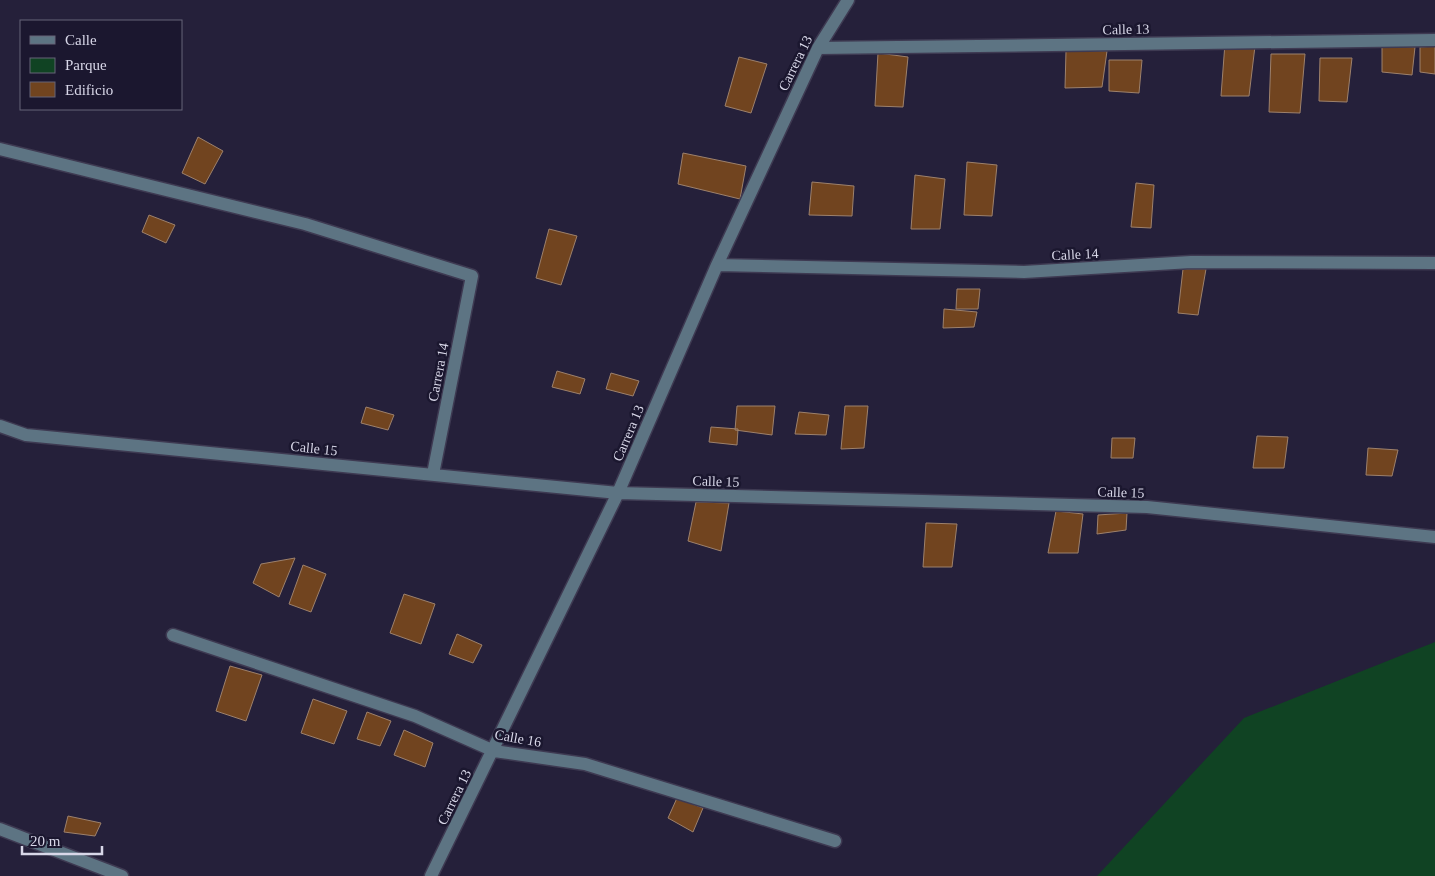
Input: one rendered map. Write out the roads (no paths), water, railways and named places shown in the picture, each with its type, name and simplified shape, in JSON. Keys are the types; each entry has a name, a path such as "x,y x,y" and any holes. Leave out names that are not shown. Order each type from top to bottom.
{"street":[{"name":"Carrera 13","path":"432,876 618,493 717,265 818,48 848,0"},
{"name":"Calle 13","path":"818,48 1435,40"},
{"name":"Carrera 14","path":"0,149 305,224 472,276 433,474"},
{"name":"Calle 14","path":"717,265 1024,272 1191,262 1435,263"},
{"name":"Calle 15","path":"0,426 26,435 618,493 1147,507 1435,537"},
{"name":"Calle 16","path":"173,635 415,716 494,751 585,764 835,841"},
{"path":"0,829 122,876"}]}
